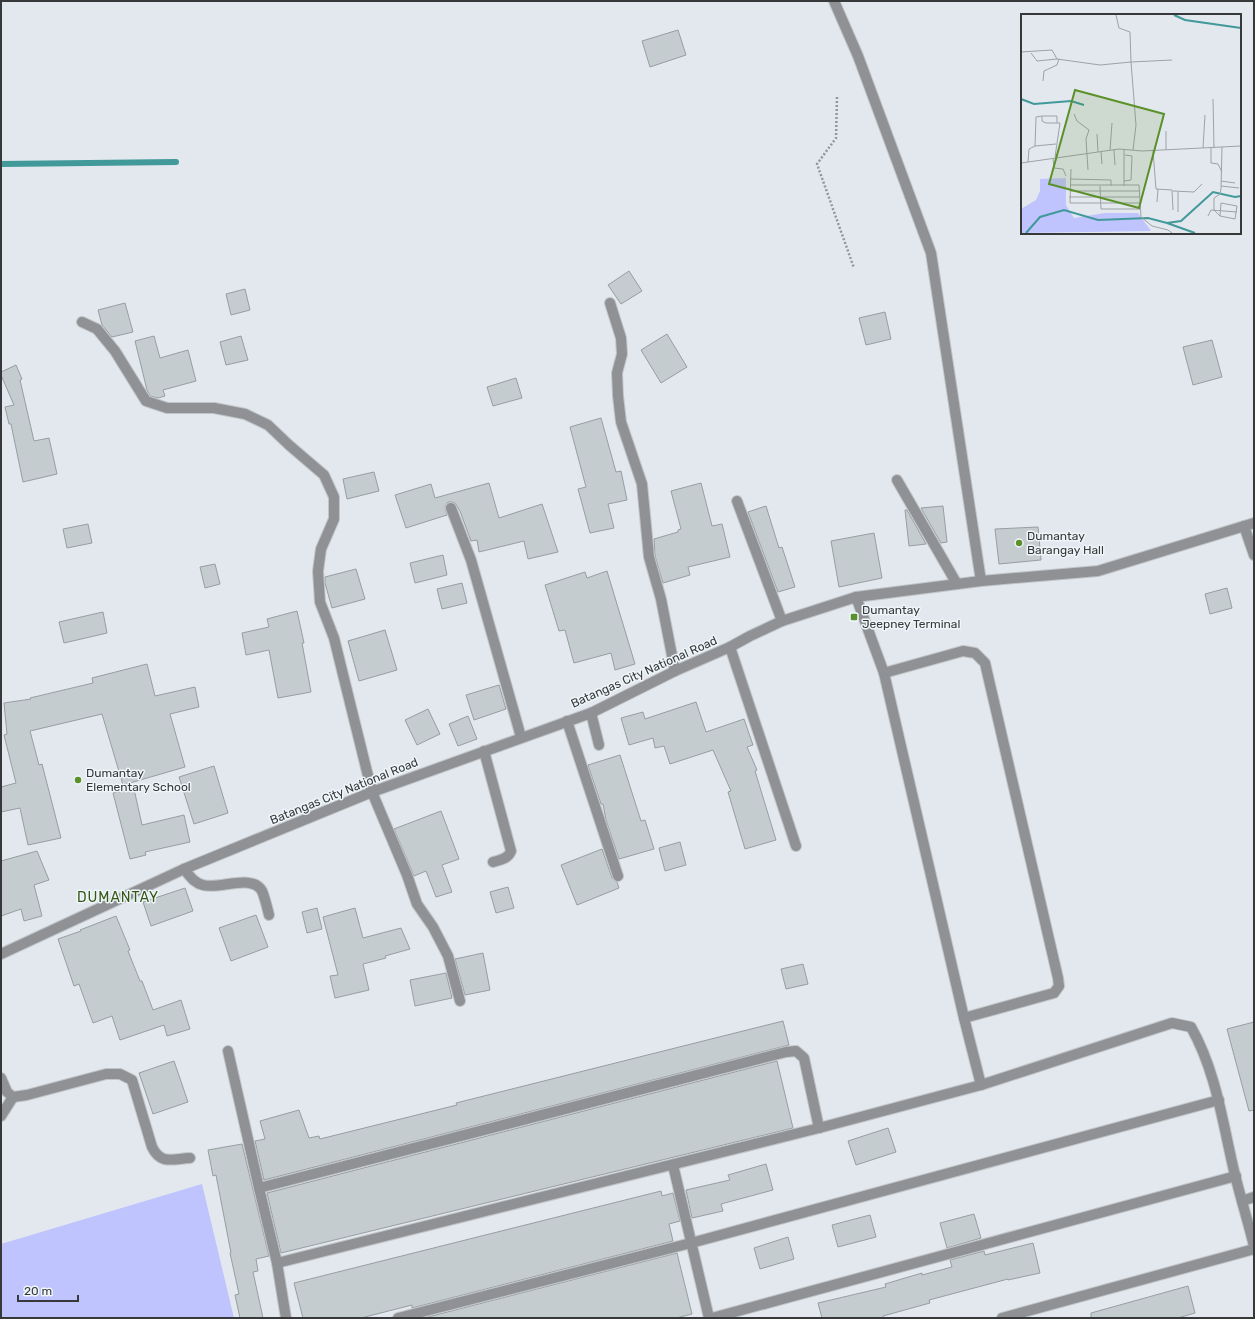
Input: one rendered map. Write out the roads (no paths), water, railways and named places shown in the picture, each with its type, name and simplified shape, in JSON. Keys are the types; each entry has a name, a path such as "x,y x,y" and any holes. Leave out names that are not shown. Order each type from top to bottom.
{"street":[{"path":"834,1 858,56 931,253 981,581"},
{"path":"610,303 621,338 622,354 617,373 618,396 622,422 642,484 649,557 661,599 675,671"},
{"path":"82,322 97,329 115,351 146,401 167,408 214,408 246,414 268,425 289,446 324,474 334,498 334,519 321,549 318,571 320,602 334,638 372,792 407,875 417,904 433,927 448,956 460,1001"},
{"path":"897,480 957,584"},
{"path":"737,501 782,621"},
{"path":"451,508 471,560 521,737"},
{"path":"1249,524 1254,555"},
{"name":"Batangas City National Road","path":"1,954 184,870 372,792 591,712 782,621 856,597 981,581 1098,571 1249,524"},
{"path":"856,597 884,673 981,1085"},
{"path":"730,647 796,846"},
{"path":"884,673 963,651 975,653 985,663 1048,932 1059,986 1054,993 964,1018"},
{"path":"591,712 599,745"},
{"path":"567,721 618,876"},
{"path":"484,751 511,852 506,858 493,862"},
{"path":"184,870 194,881 203,885 219,886 241,882 255,884 262,890 269,915"},
{"path":"277,1263 819,1128 981,1085 1172,1023 1191,1027 1200,1043 1219,1100 1254,1247 1002,1318"},
{"path":"259,1188 786,1052 796,1051 804,1058 819,1128"},
{"path":"228,1052 277,1263 286,1318"},
{"path":"1,1078 6,1092 13,1097 27,1095 106,1074 120,1074 132,1080 152,1147 156,1155 163,1160 190,1158"},
{"path":"1,1116 13,1097"},
{"path":"398,1318 691,1243 1219,1100"},
{"path":"673,1164 709,1318"},
{"path":"712,1318 1236,1176"},
{"path":"1242,1201 1254,1197"}],"waterway":[{"path":"1,164 176,162"}],"place":[{"name":"Dumantay Barangay Hall","path":"1019,543"},
{"name":"Dumantay Jeepney Terminal","path":"854,617"},
{"name":"Dumantay Elementary School","path":"78,780"}],"district":[{"name":"DUMANTAY","path":"118,897"}]}
